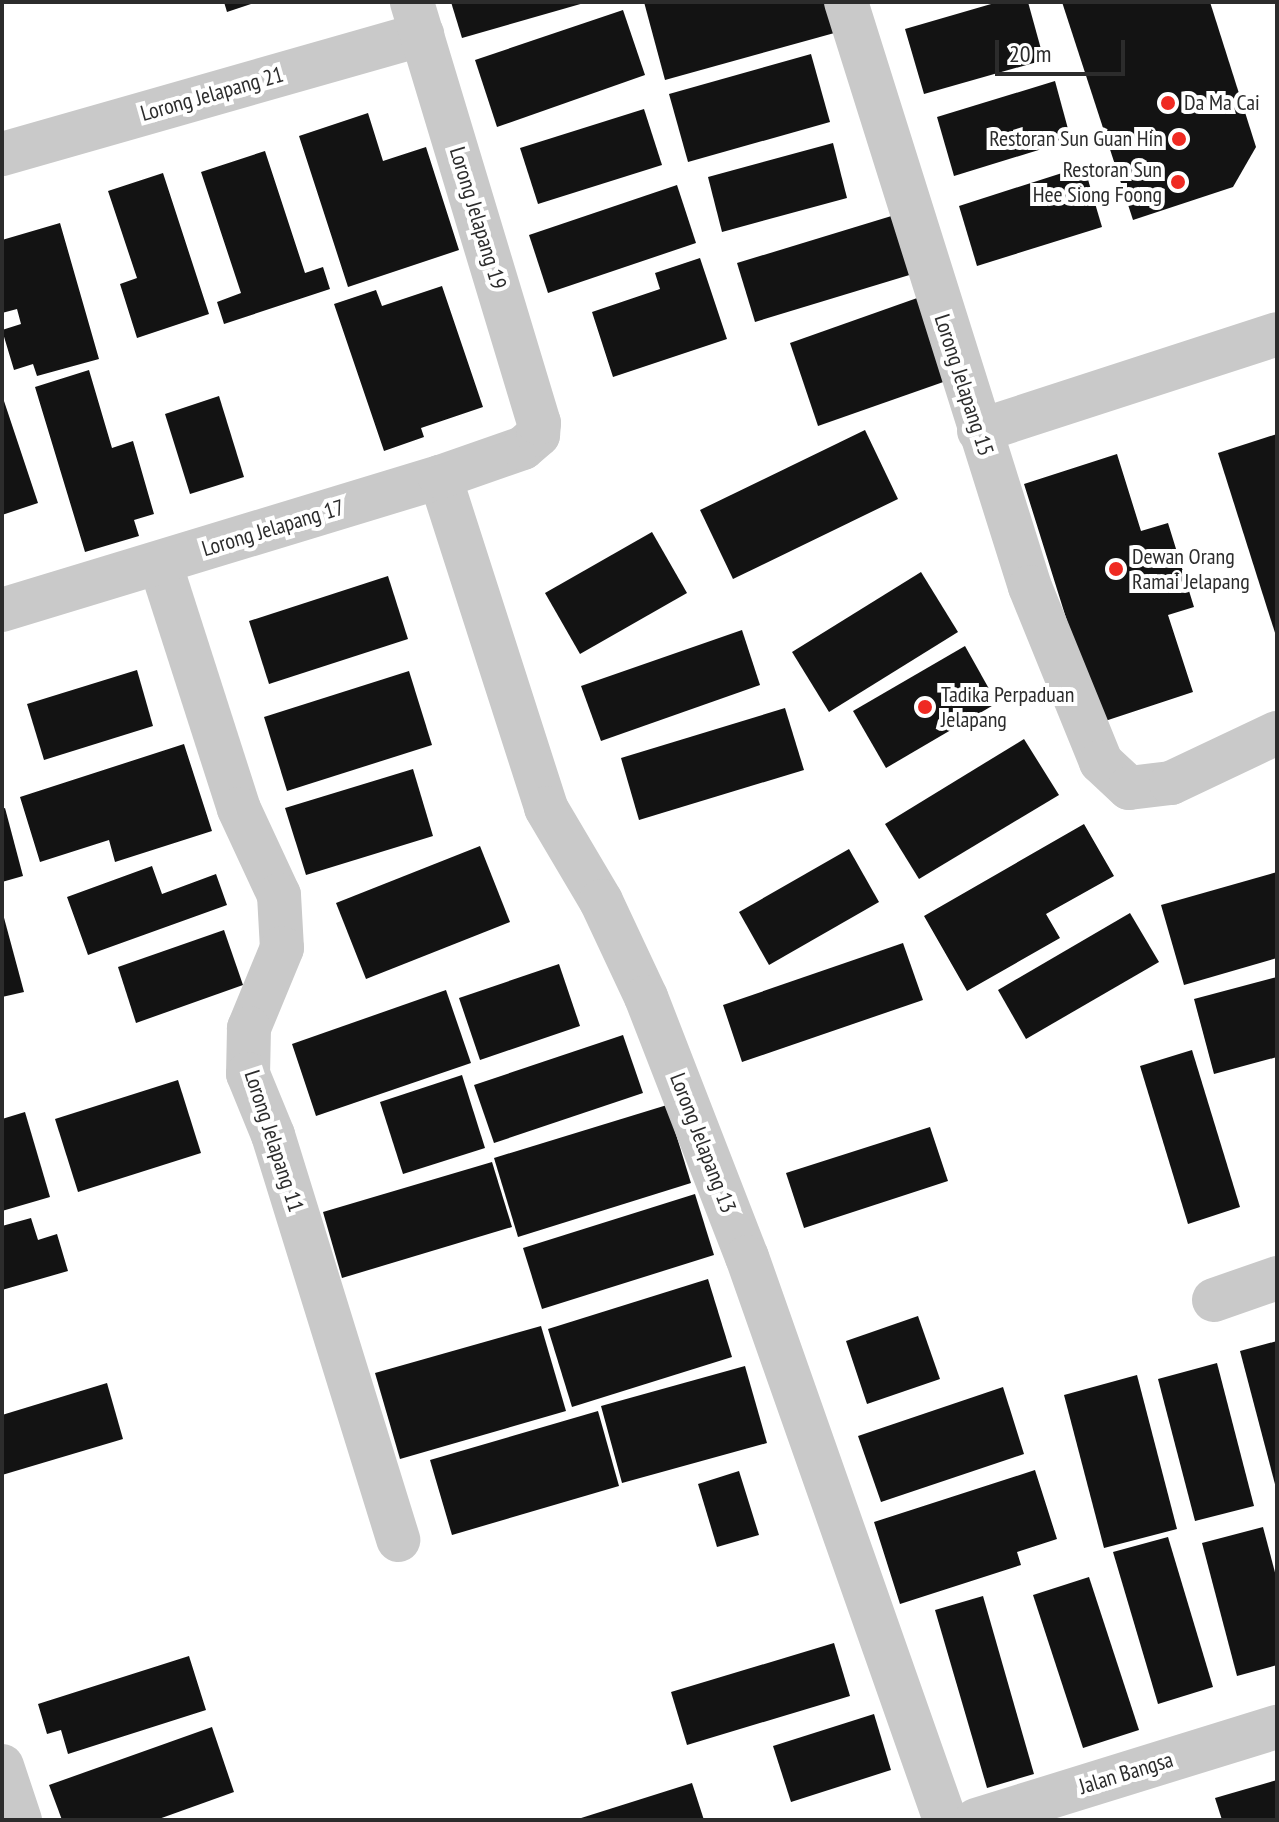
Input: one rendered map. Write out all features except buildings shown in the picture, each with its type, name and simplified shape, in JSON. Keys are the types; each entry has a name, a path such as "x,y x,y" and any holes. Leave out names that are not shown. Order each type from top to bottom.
{"street":[{"name":"Lorong Jelapang 15","path":"846,2 1030,587 1101,762 1129,788 1171,783 1277,733"},
{"name":"Lorong Jelapang 21","path":"2,154 417,18"},
{"name":"Lorong Jelapang 19","path":"417,18 539,423 538,435"},
{"path":"979,431 1277,334"},
{"name":"Lorong Jelapang 17","path":"2,610 440,477 523,448 538,435"},
{"name":"Lorong Jelapang 13","path":"440,477 546,808 601,901 646,997 747,1257 945,1820"},
{"name":"Lorong Jelapang 11","path":"160,563 239,809 279,895 282,948 249,1028 248,1074 273,1135 398,1540"},
{"path":"1214,1300 1277,1278"},
{"name":"Jalan Bangsa","path":"999,1816 1277,1727"},
{"path":"2,1766 20,1820"}],"place":[{"name":"Da Ma Cai","path":"1168,103"},
{"name":"Restoran Sun Guan Hin","path":"1179,139"},
{"name":"Restoran Sun Hee Siong Foong","path":"1178,182"},
{"name":"Dewan Orang Ramai Jelapang","path":"1116,569"},
{"name":"Tadika Perpaduan Jelapang","path":"925,707"}]}
